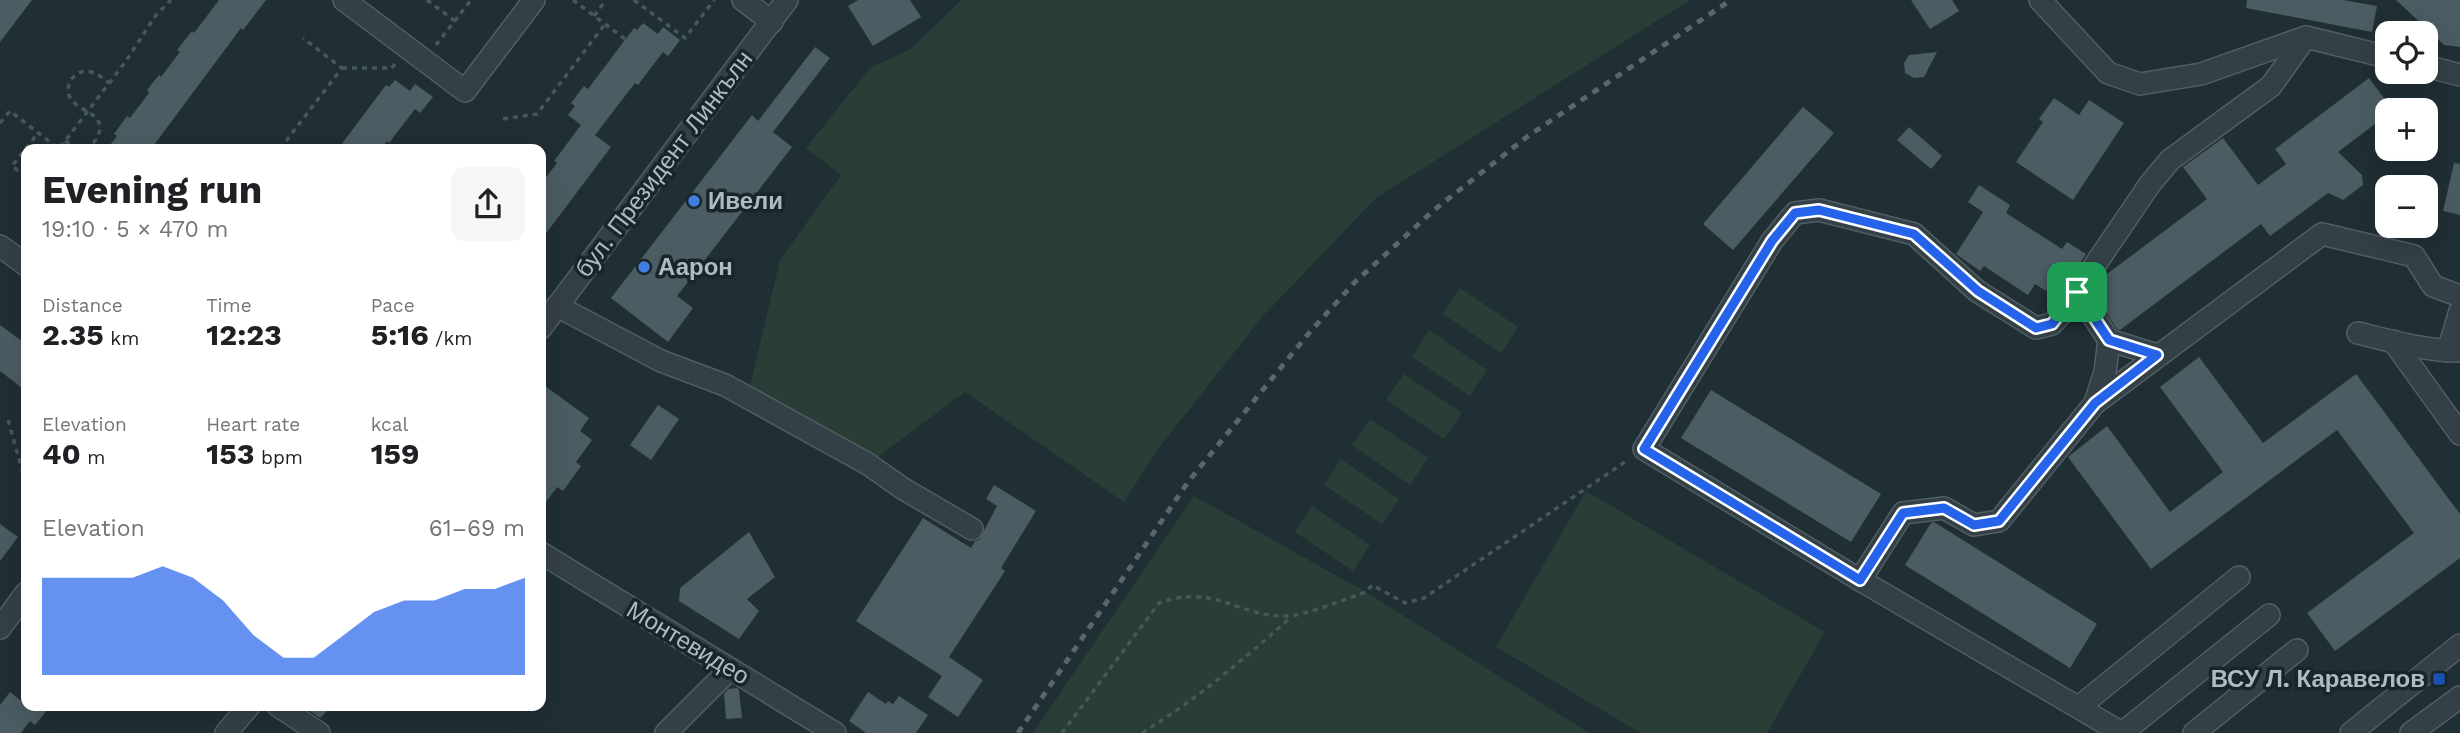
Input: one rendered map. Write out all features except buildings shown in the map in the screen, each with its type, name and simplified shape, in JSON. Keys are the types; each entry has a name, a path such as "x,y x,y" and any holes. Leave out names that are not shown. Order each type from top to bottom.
{"street":[{"path":"344,0 466,91 534,0"},
{"path":"743,0 772,22"},
{"name":"бул. Президент Линкълн","path":"546,321 787,0"},
{"path":"2040,0 2108,73 2140,84 2201,74 2306,37 2375,54"},
{"path":"2269,615 2123,733 1860,580 1644,449 1772,241 1795,213 1819,210 1914,234 1978,291 2036,328 2052,324 2077,292 2150,184 2170,160 2270,86 2306,37"},
{"path":"2438,69 2460,75"},
{"path":"1860,580 1903,513 1944,508 1974,525 1999,521 2095,403 2322,234 2414,256 2433,286 2460,296"},
{"path":"0,246 21,261"},
{"path":"2077,292 2109,340 2157,355"},
{"path":"557,306 661,361 725,384 868,464 902,488 972,529"},
{"path":"2358,333 2454,351 2460,311"},
{"path":"2095,403 2105,372 2109,340"},
{"path":"2393,341 2460,434"},
{"name":"Монтевидео","path":"546,556 835,733"},
{"path":"2079,707 2239,577"},
{"path":"0,628 21,600"},
{"path":"2351,733 2460,645"},
{"path":"2194,733 2217,726 2297,650"},
{"path":"667,733 730,669"},
{"path":"2411,733 2460,697"},
{"path":"226,733 245,711"},
{"path":"286,711 319,733"}],"path":[{"path":"63,144 156,15 171,0"},
{"path":"427,0 455,21"},
{"path":"303,38 342,68 392,68 416,54 455,21 471,0"},
{"path":"573,0 625,40"},
{"path":"594,16 606,0"},
{"path":"634,0 685,38 714,0"},
{"path":"503,119 537,114 605,24"},
{"path":"284,144 342,68"},
{"path":"89,144 96,140 100,126 88,111 75,105 71,99 69,85 72,78 84,71 92,72 109,83"},
{"path":"0,123 10,111 52,144"},
{"path":"29,144 38,133"},
{"path":"65,141 72,144"},
{"path":"21,155 12,166 21,173"},
{"path":"8,420 21,466"},
{"path":"1062,733 1159,603 1176,597 1193,596 1219,599 1262,615 1291,617 1366,592 1373,585 1405,603 1424,598 1644,449"},
{"path":"1142,733 1176,712 1235,667 1291,617"}],"green space":[{"path":"961,0 1690,0 1376,198 1262,317 1158,449 1124,502 965,392 875,459 750,386 780,260 841,175 806,148 870,68 911,49"},
{"path":"1460,288 1518,327 1501,353 1443,314"},
{"path":"1429,330 1487,370 1470,396 1412,357"},
{"path":"1404,374 1462,413 1444,439 1386,400"},
{"path":"1370,419 1428,458 1410,485 1352,445"},
{"path":"1341,459 1399,499 1382,524 1324,485"},
{"path":"1586,491 1825,632 1767,733 1641,733 1496,647"},
{"path":"1194,496 1366,592 1589,733 1033,733"},
{"path":"1312,506 1370,545 1353,571 1295,532"}],"railway":[{"path":"1018,733 1188,482 1309,333 1354,283 1434,210 1528,136 1731,0"}],"place":[{"name":"Ивели","path":"694,201"},
{"name":"Аарон","path":"644,267"},
{"name":"ВСУ Л. Каравелов","path":"2439,679"}],"route":[{"path":"1819,210 1914,234 1978,291 2036,328 2052,324 2077,292 2109,340 2157,355 2095,403 1999,521 1974,525 1944,508 1903,513 1860,580 1644,449 1772,241 1795,213 1819,210"}]}
